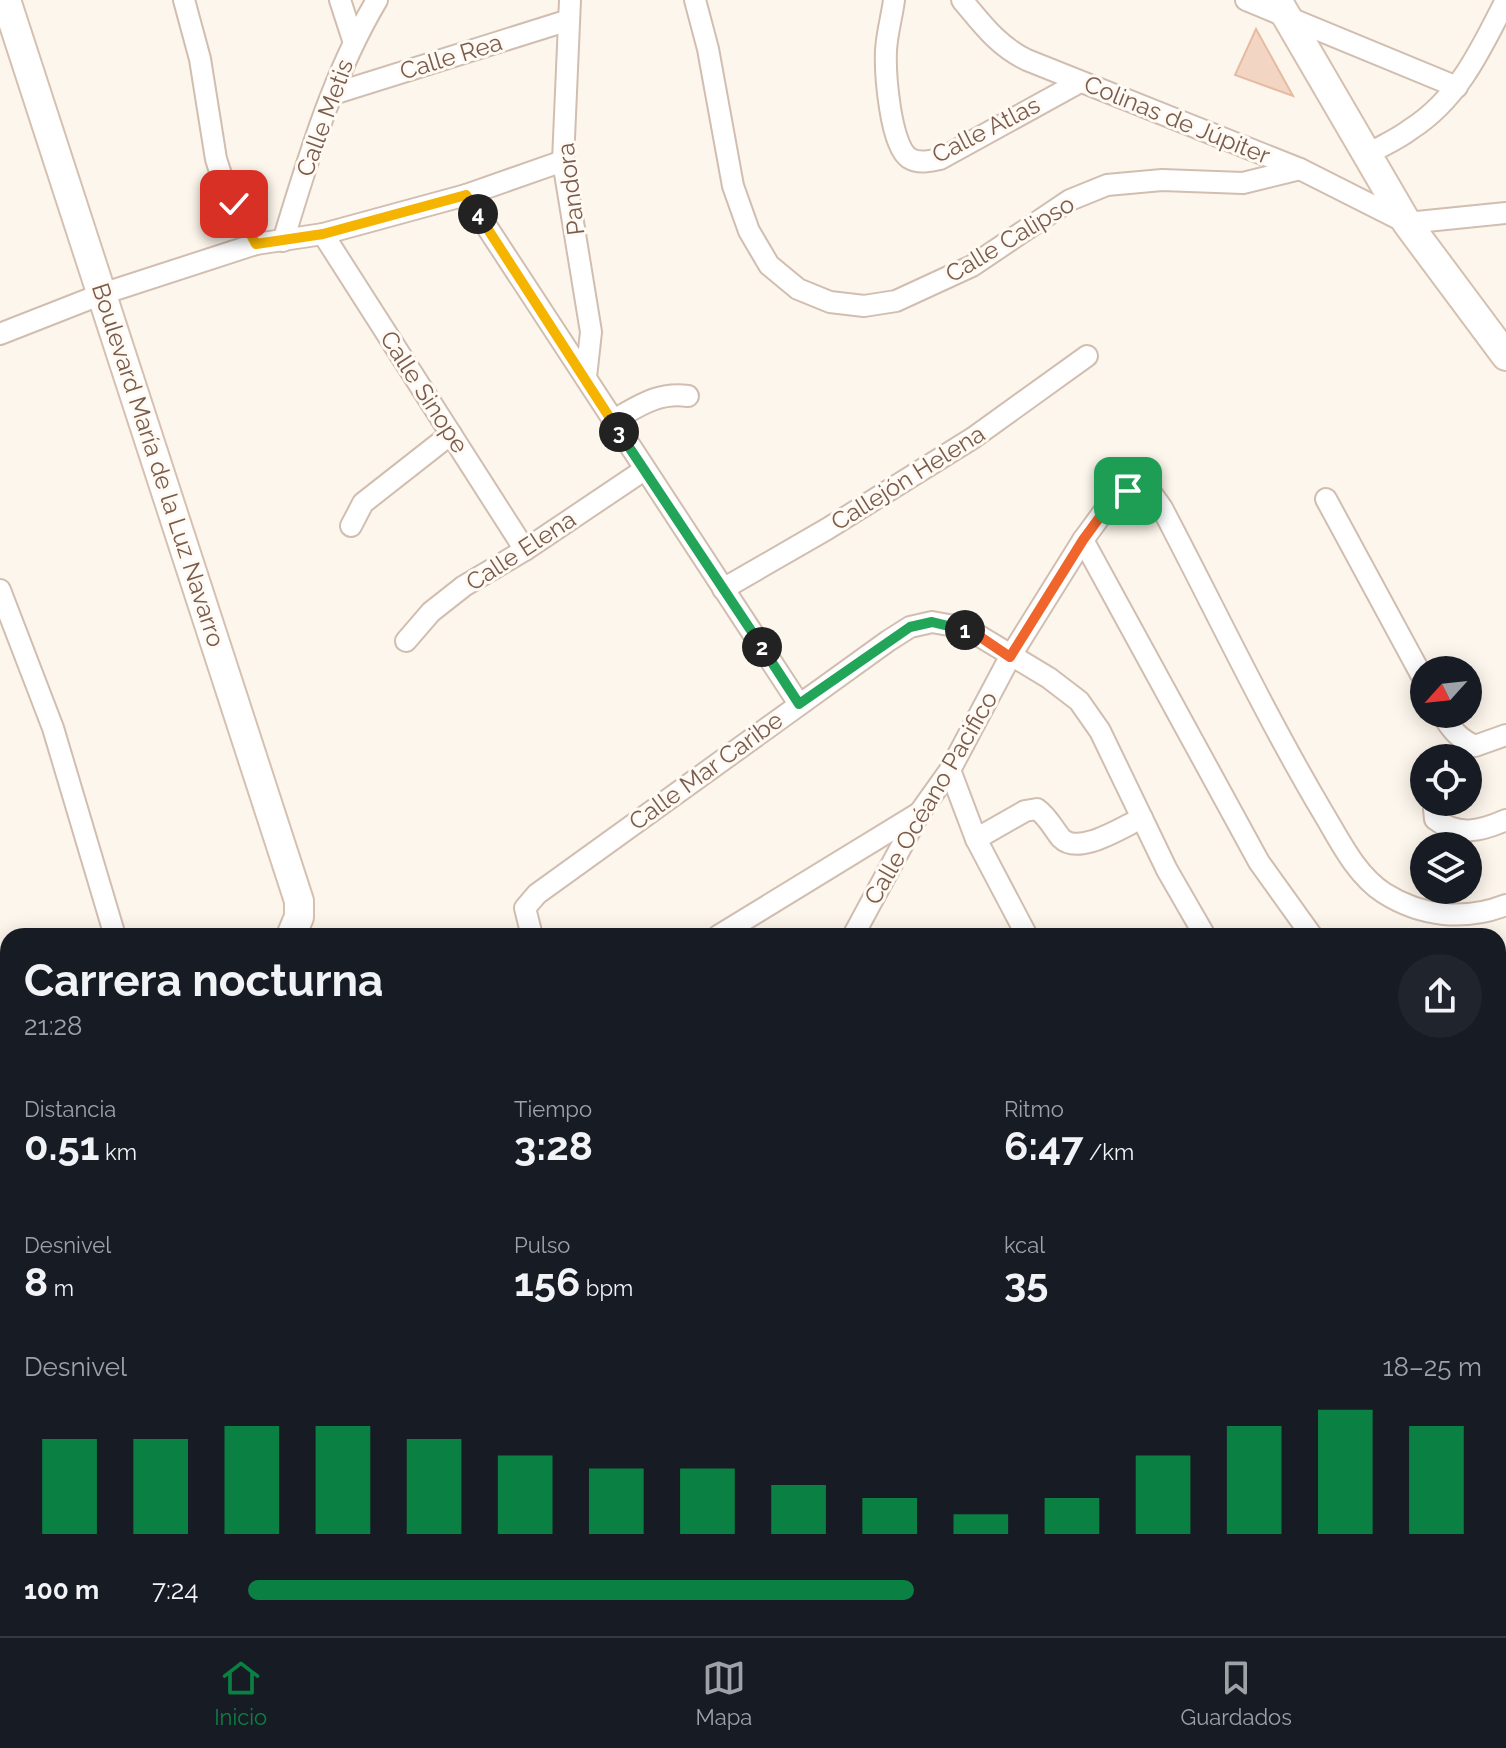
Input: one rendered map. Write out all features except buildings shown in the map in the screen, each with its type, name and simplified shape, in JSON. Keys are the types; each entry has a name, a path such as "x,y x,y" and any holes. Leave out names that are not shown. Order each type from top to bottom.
{"street":[{"name":"Boulevard María de la Luz Navarro","path":"6,0 299,901 294,928"},
{"path":"184,0 200,59 216,159 224,184 256,244"},
{"path":"340,0 353,40"},
{"name":"Calle Metis","path":"283,241 305,169 353,40 377,0"},
{"name":"Calle Calipso","path":"695,0 708,49 733,186 749,231 769,265 798,289 830,302 864,306 896,301 972,266 1070,200 1107,185 1162,180 1243,183 1300,169"},
{"name":"Calle Atlas","path":"894,0 886,51 890,98 893,129 898,145 908,157 922,163 940,159 1080,82"},
{"name":"Colinas de Júpiter","path":"962,0 1008,51 1300,169 1407,223"},
{"path":"1246,0 1281,8 1457,87"},
{"path":"1368,154 1412,129 1437,109 1457,87 1470,71 1506,0"},
{"path":"1281,8 1407,223 1506,356"},
{"name":"Calle Rea","path":"333,94 570,10"},
{"name":"Pandora","path":"570,10 563,161 591,332 586,377"},
{"path":"0,334 102,294 256,244 323,234 466,195 563,161"},
{"path":"466,195 799,704"},
{"path":"1407,223 1506,213"},
{"name":"Calle Sinope","path":"323,234 525,550"},
{"name":"Callejón Helena","path":"723,589 827,529 973,438 1087,356"},
{"path":"612,421 653,399 670,394 688,396"},
{"path":"351,526 363,503 451,434"},
{"name":"Calle Elena","path":"406,641 431,612 464,586 525,550 644,470"},
{"name":"Calle Océano Pacifico","path":"857,928 920,812 950,770 1010,657 1083,540 1113,499 1141,488 1152,494 1162,508 1301,776 1353,863 1382,892 1414,908 1453,917 1486,913 1506,905"},
{"path":"1326,499 1411,656"},
{"path":"1083,540 1259,862 1306,928"},
{"path":"0,590 53,728 113,928"},
{"name":"Calle Mar Caribe","path":"530,928 525,908 537,894 910,627 932,622 976,634 1049,678 1091,714 1167,870 1200,928"},
{"path":"1450,728 1467,744"},
{"path":"1482,747 1506,735"},
{"path":"950,770 976,839 1023,928"},
{"path":"976,839 1025,811 1037,809 1063,839 1082,846 1142,818"},
{"path":"731,928 920,812"},
{"path":"1435,816 1446,828 1464,832 1486,829 1506,820"}],"route":[{"path":"234,204 256,244 323,234 466,195 799,704 910,627 932,622 976,634 1010,657 1083,540 1113,499 1128,491"}]}
